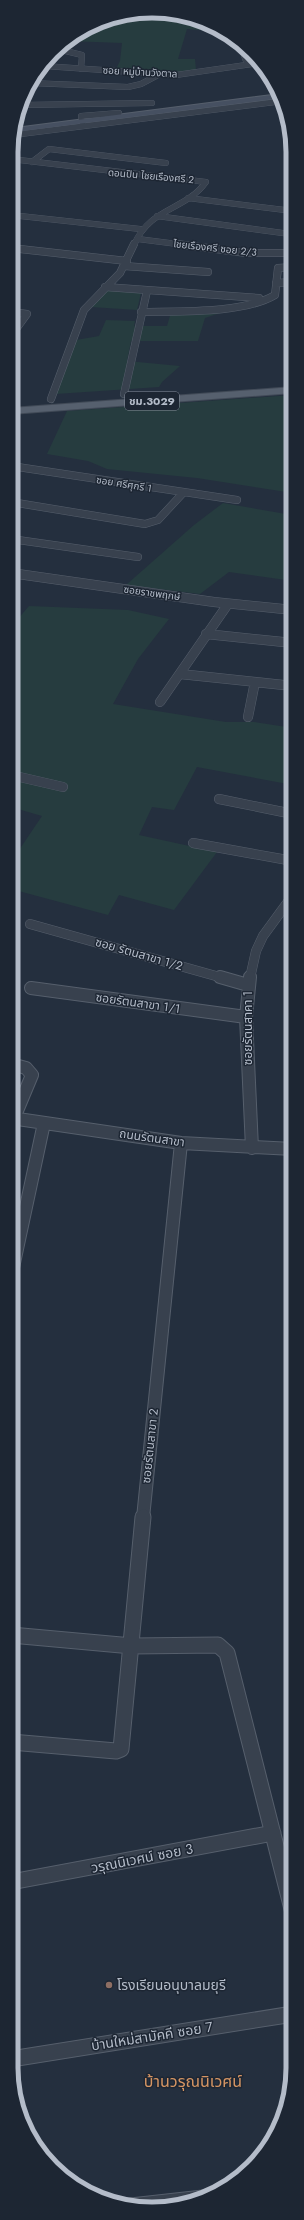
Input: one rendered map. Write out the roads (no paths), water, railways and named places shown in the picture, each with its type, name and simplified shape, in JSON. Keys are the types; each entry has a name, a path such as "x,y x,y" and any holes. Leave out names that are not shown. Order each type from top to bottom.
{"main road":[{"name":"ชม.3029","path":"18,401 286,382"},
{"name":"ชม.3029","path":"18,410 286,391"}],"street":[{"path":"65,50 82,55 81,69"},
{"path":"244,54 247,64"},
{"name":"ซอย หมู่บ้านวังตาล","path":"49,66 159,75 187,74 253,64"},
{"path":"37,83 128,86 141,84 159,75"},
{"path":"20,129 274,97"},
{"path":"20,134 276,102"},
{"path":"27,105 152,103"},
{"path":"82,122 81,116 119,113"},
{"path":"32,162 49,149 166,163"},
{"name":"ดอนปิน ไชยเรืองศรี 2","path":"18,160 206,182 188,198 157,216 140,229"},
{"path":"188,198 286,210"},
{"path":"18,216 140,229 138,239 126,264 84,310 52,399"},
{"path":"157,216 286,231"},
{"name":"ไชยเรืองศรี ซอย 2/3","path":"138,239 246,253 286,253"},
{"path":"18,249 126,264 208,272"},
{"path":"141,312 230,307 269,299 275,295 278,268 286,268"},
{"path":"276,283 286,282"},
{"path":"105,287 269,299"},
{"path":"124,394 127,374 147,291"},
{"path":"18,313 27,314 18,326"},
{"name":"ซอย ศรีศุกรี 1","path":"18,467 237,500"},
{"path":"18,503 145,524 158,520 183,493"},
{"path":"18,540 138,557"},
{"name":"ซอยราชพฤกษ์","path":"18,574 228,604 286,609"},
{"path":"160,702 228,604"},
{"path":"206,634 286,642"},
{"path":"180,674 286,685"},
{"path":"248,717 255,682"},
{"path":"18,777 63,787"},
{"path":"219,799 286,813"},
{"path":"193,843 286,860"},
{"name":"ซอยรัตนสาคา 1","path":"252,1148 246,1017 248,985 256,951 263,936 286,905"},
{"name":"ซอย รัตนสาขา 1/2","path":"30,924 248,985"},
{"name":"ซอยรัตนสาขา 1/1","path":"31,988 246,1017"},
{"path":"18,1066 26,1068 32,1075 18,1107"},
{"name":"ถนนรัตนสาขา","path":"18,1119 181,1143 286,1149"},
{"path":"18,1244 44,1123"},
{"name":"ซอยรัตนสาขา 2","path":"18,1743 116,1751 121,1749 123,1744 141,1534 181,1143"},
{"path":"18,1636 132,1646 218,1645 227,1653 286,1885"},
{"name":"วรุณนิเวศน์ ซอย 3","path":"18,1881 273,1833"},
{"name":"บ้านใหม่สามัคคี ซอย 7","path":"18,2058 286,2015"}],"place":[{"name":"โรงเรียนอนุบาลมยุรี","path":"109,1985"}],"district":[{"name":"บ้านวรุณนิเวศน์","path":"193,2081"}]}
